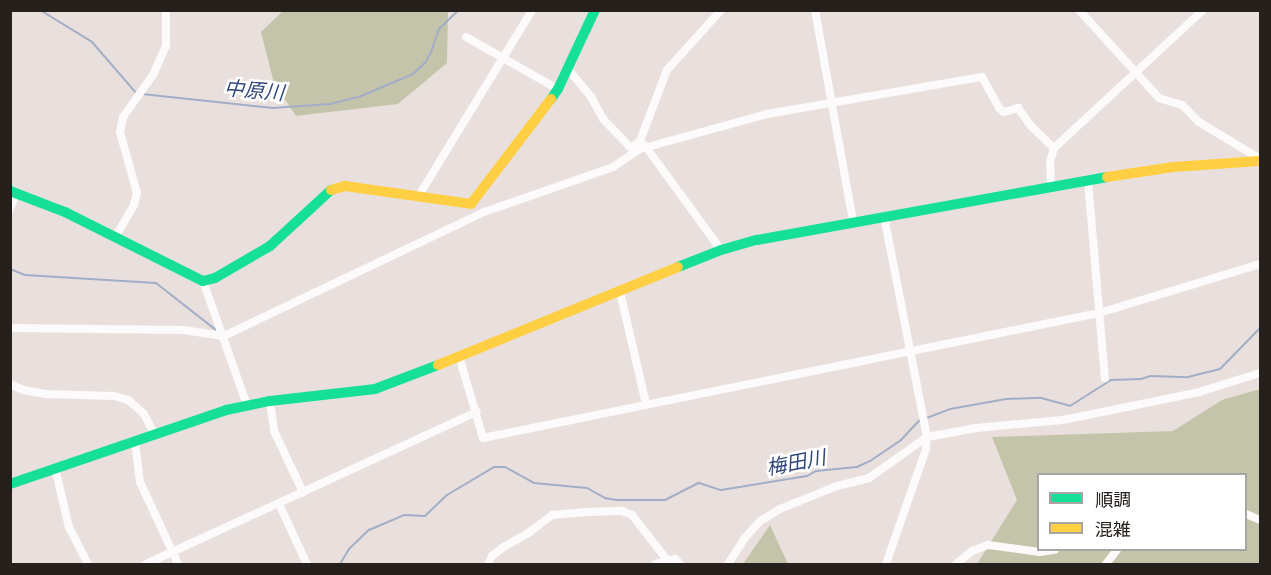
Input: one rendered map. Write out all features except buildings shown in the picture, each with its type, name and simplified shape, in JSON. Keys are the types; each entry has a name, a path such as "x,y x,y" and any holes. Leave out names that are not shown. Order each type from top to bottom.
{"street":[{"path":"115,237 136,200 137,193 120,132 123,117 153,75 166,46 166,10"},
{"path":"418,197 532,10"},
{"path":"10,209 13,192 115,237 203,281 215,278 270,246 330,190 345,186 466,206 475,200 558,89 595,10"},
{"path":"10,328 183,330 224,336 484,212 613,167 643,144 667,70 683,49 722,10"},
{"path":"815,10 853,221"},
{"path":"1079,10 1159,98 1182,105 1199,122 1260,160"},
{"path":"1051,187 1050,162 1054,148 1203,10"},
{"path":"466,37 558,89"},
{"path":"567,68 591,97 603,119 631,148 767,114 982,77 999,108 1004,112 1018,108 1054,148"},
{"path":"643,144 721,250"},
{"path":"10,484 154,434 247,405 375,389 721,250 757,240 853,221 1173,167 1260,160"},
{"path":"1088,181 1105,378"},
{"path":"475,200 484,212"},
{"path":"884,216 927,437 926,449 885,564"},
{"path":"459,356 483,438 1099,313 1260,264"},
{"path":"203,281 247,405"},
{"path":"620,292 646,404"},
{"path":"728,564 752,528 780,509 837,486 869,478 927,437 966,429 1063,420 1199,392 1260,373"},
{"path":"10,384 23,390 46,394 114,396 128,400 144,414 154,434"},
{"path":"270,401 274,431 303,492"},
{"path":"146,564 477,412"},
{"path":"135,442 140,482 178,564"},
{"path":"55,468 69,527 88,564"},
{"path":"279,504 307,564"},
{"path":"488,564 492,556 505,546 527,534 552,515 622,511 632,516 667,560"},
{"path":"957,564 972,551 988,545 1045,551"},
{"path":"736,550 737,564"},
{"path":"1106,564 1116,551"},
{"path":"655,564 675,559 680,564"}],"green space":[{"path":"284,10 448,11 447,63 398,104 296,116 274,83 261,32"},
{"path":"1260,389 1260,564 977,564 1017,500 992,437 1173,431 1222,400"},
{"path":"770,525 788,564 743,564"}],"waterway":[{"name":"中原川","path":"40,10 92,42 136,93"},
{"name":"中原川","path":"142,94 273,108 330,104 361,96 413,74 425,63 439,29 459,10"},
{"path":"10,269 25,275 156,283 216,330"},
{"name":"梅田川","path":"340,564 349,549 369,530 404,515 425,516 447,495 494,467 505,467 534,483 587,488 605,498 616,500 665,500 699,483 721,490 807,476 816,471 857,467 901,440 919,421 950,409 1006,399 1041,398 1070,406 1111,380 1141,379 1151,376 1188,377 1220,369 1260,328"}],"traffic: fast":[{"path":"551,99 558,89 595,10"},
{"path":"678,267 721,250 757,240 1107,177"},
{"path":"10,191 65,212 203,281 215,278 270,246 331,190"},
{"path":"10,484 226,410 270,401 375,389 438,365"}],"traffic: slow":[{"path":"331,190 345,186 471,204 551,99"},
{"path":"1107,177 1173,167 1260,161"},
{"path":"438,365 678,267"}]}
